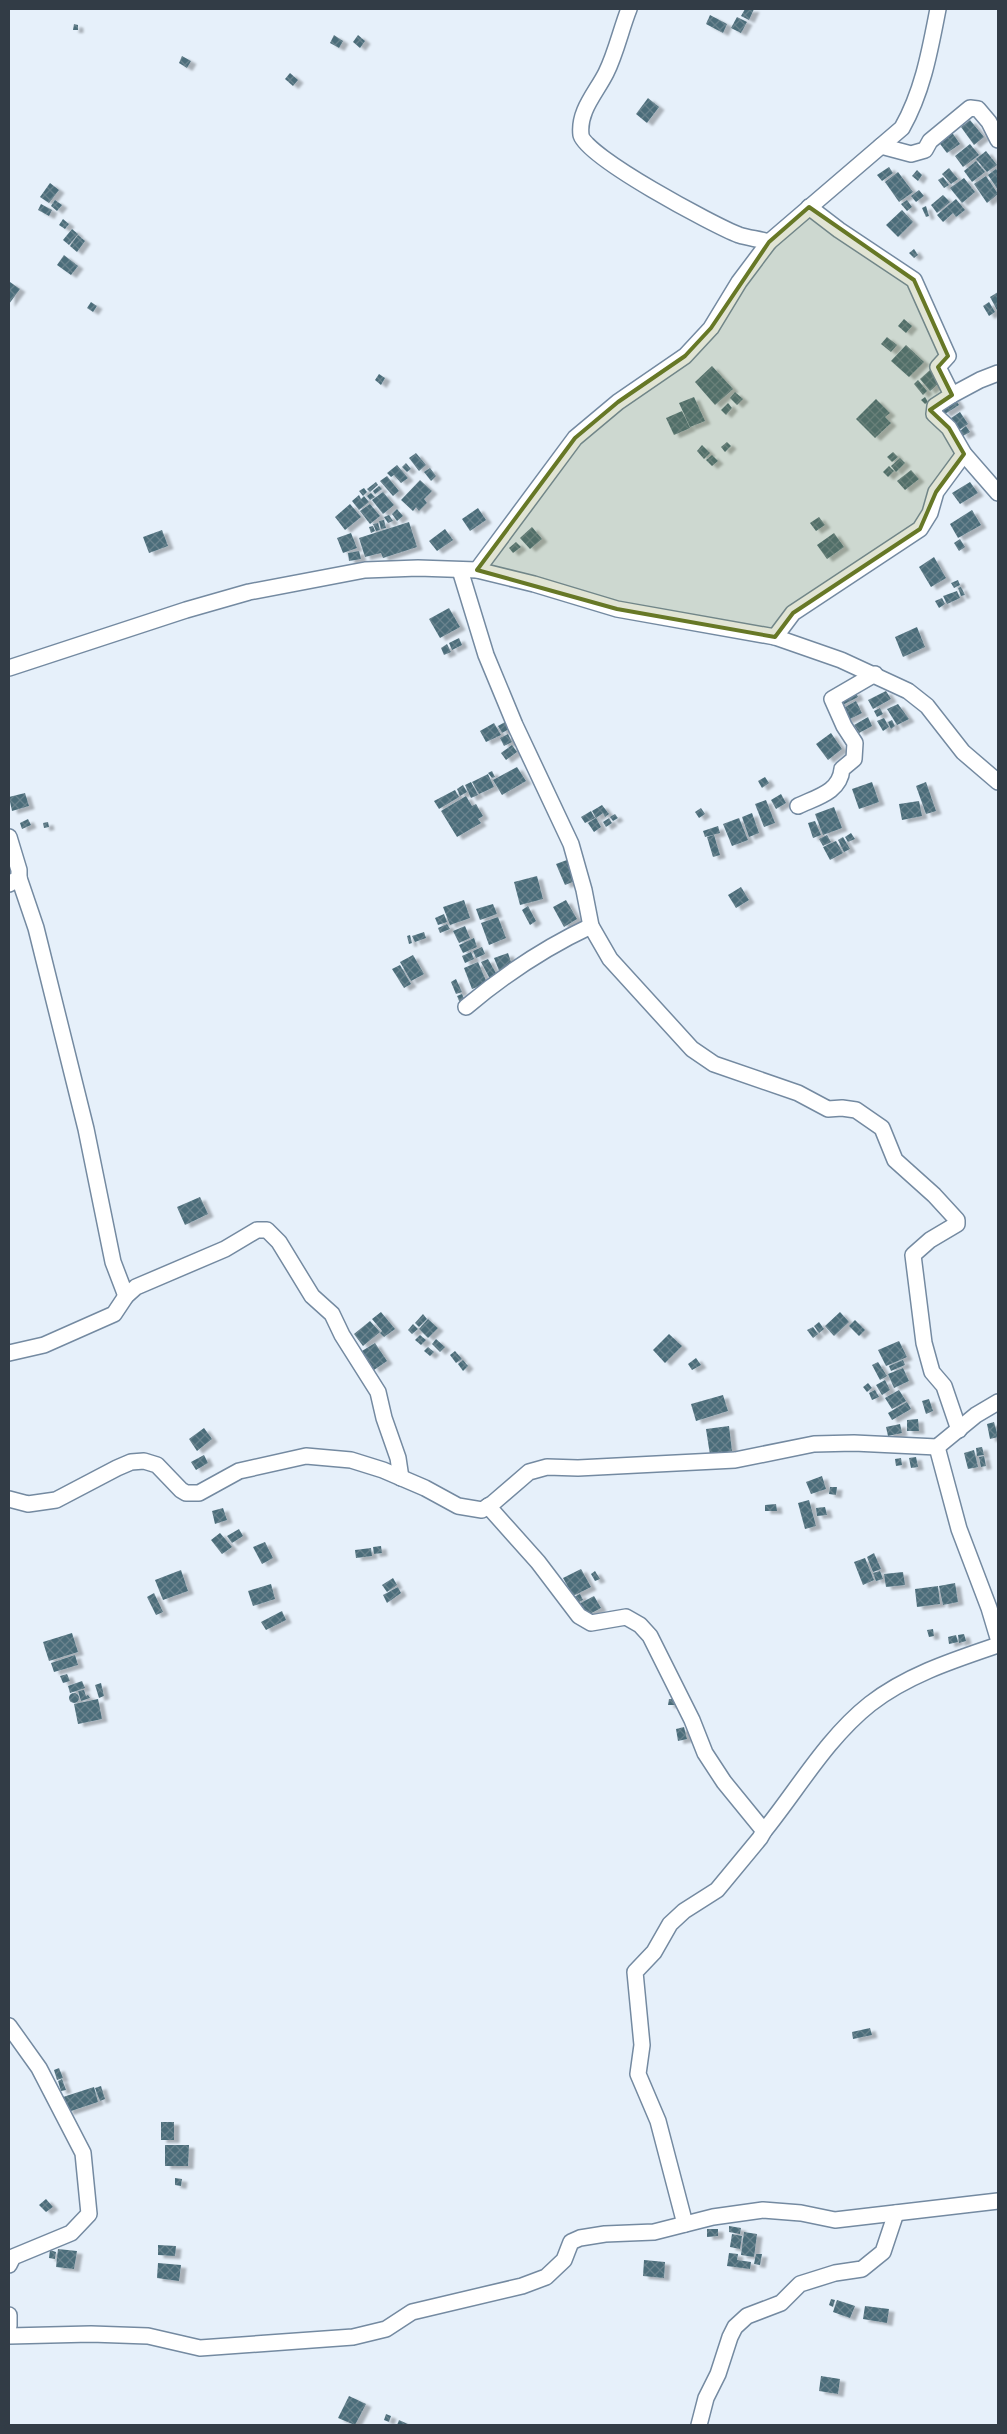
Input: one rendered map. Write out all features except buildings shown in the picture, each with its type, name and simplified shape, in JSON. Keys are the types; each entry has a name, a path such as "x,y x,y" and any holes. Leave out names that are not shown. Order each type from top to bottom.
{"street":[{"path":"629,9 606,72 591,96 582,118 581,136 584,144 598,156 647,186 739,235 769,242"},
{"path":"478,570 575,438 618,402 685,356 711,328 740,282 769,242 902,128 912,110 926,67 938,9"},
{"path":"881,146 911,154 925,150 930,141 970,108 978,109 989,122 998,140"},
{"path":"809,207 914,280 948,356 938,367 952,395"},
{"path":"998,373 952,395 935,406 934,414 949,428 964,454 998,493"},
{"path":"775,637 794,613 920,529 930,513 936,492 964,454"},
{"path":"9,668 186,610 249,592 365,570 478,570 534,584 617,609 775,637 805,646 875,674 908,690 927,706 963,752 998,782"},
{"path":"460,570 486,655 515,725 570,844 584,890 591,926 610,959 692,1049 714,1064 798,1093 828,1109 856,1110 882,1128 895,1160 934,1195 957,1220 957,1224 930,1240 913,1254 924,1343 932,1372 944,1386 958,1430"},
{"path":"798,806 834,789 841,779 842,769 854,760 855,744 844,726 832,698 875,674"},
{"path":"9,837 19,870 14,881 36,928 84,1119 113,1262 126,1296"},
{"path":"466,1007 522,965 562,939 591,926"},
{"path":"9,1353 44,1345 114,1314 126,1296 136,1287 225,1249 257,1230 267,1230 279,1242 312,1296 332,1314 342,1336 378,1392 384,1418 398,1458 402,1478"},
{"path":"9,1498 28,1504 56,1500 117,1468 131,1462 144,1461 157,1465 186,1493 199,1493 239,1471 306,1456 351,1460 402,1478 458,1506 482,1510 529,1472 547,1466 578,1468 735,1460 814,1444 854,1443 937,1448 958,1430 998,1402"},
{"path":"937,1448 959,1529 990,1608 998,1638"},
{"path":"488,1506 538,1562 579,1616 590,1623 626,1617 640,1625 650,1636 676,1684 704,1753 724,1782 764,1830"},
{"path":"685,2224 658,2121 638,2074 642,2045 635,1972 654,1952 670,1924 684,1911 717,1890 760,1838 764,1830 827,1749 869,1705 918,1676 998,1645"},
{"path":"9,2026 39,2068 83,2153 89,2214 71,2234 13,2257 9,2266"},
{"path":"9,2336 91,2334 148,2336 200,2348 352,2337 386,2329 412,2312 522,2286 546,2277 564,2260 571,2242 580,2238 605,2234 654,2232 713,2217 764,2210 801,2213 835,2220 998,2201"},
{"path":"699,2425 706,2398 718,2374 735,2327 747,2316 782,2303 800,2284 835,2273 862,2269 883,2252 896,2213"},
{"path":"9,2315 9,2326"}],"highlighted area":[{"path":"809,207 914,280 948,356 938,367 952,395 930,410 949,428 964,454 936,492 920,529 793,613 775,637 617,609 477,570 575,438 618,402 685,356 711,328 769,242"}]}
